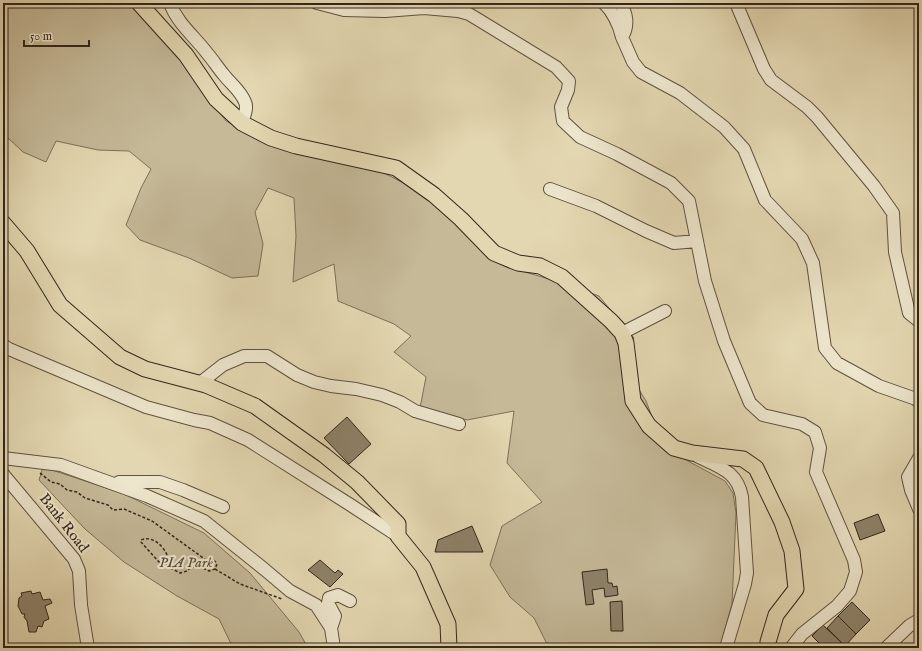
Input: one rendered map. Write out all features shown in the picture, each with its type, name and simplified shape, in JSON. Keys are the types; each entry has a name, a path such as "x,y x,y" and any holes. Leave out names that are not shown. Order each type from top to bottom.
{"main road":[{"path":"139,3 186,55 216,99 242,123 271,138 296,146 396,168 434,195 461,219 494,253 518,263 540,266 562,277 611,321 622,333 626,343 633,400 649,426 674,448 692,453 743,459 756,468 782,522 792,551 796,589 776,615 768,642 768,648"},
{"path":"3,223 26,251 60,305 120,357 145,369 200,383 255,406 324,455 357,482 398,524 398,536 424,567 448,624 449,648"}],"street":[{"path":"170,3 180,22 208,53 223,75 241,93 246,103 246,112 242,123"},
{"path":"317,3 335,9 350,6 385,11 424,8 458,11 469,14 556,67 569,81 568,90 561,107 563,122 580,137 617,154 671,183 689,201 705,281 724,341 750,403 763,415 802,424 815,432 820,448 816,472 854,560 856,572 850,590 837,606 802,634 791,648"},
{"path":"604,3 609,8 616,21 633,62 641,72 680,93 724,127 744,149 765,200 802,239 813,263 825,348 837,363 879,386 916,399 919,402"},
{"path":"620,3 623,7 626,18 626,31 622,37"},
{"path":"736,3 764,69 771,80 807,107 817,117 874,186 893,213 895,252 909,313 919,321"},
{"path":"550,189 596,206 674,243 697,240"},
{"path":"622,333 666,311"},
{"path":"3,345 15,352 146,407 210,423 248,440 398,536"},
{"path":"200,383 223,365 244,356 267,356 298,375 314,382 382,395 400,402 415,411 459,424"},
{"path":"692,453 730,473 736,479 740,487 747,573 726,648"},
{"path":"3,458 61,465 112,482 204,521 290,591 316,605 331,628 334,648"},
{"path":"919,458 908,477 919,509"},
{"name":"Bank Road","path":"3,474 74,559 79,571 81,604 88,648"},
{"path":"112,482 160,482 223,507"},
{"path":"331,628 335,616 328,603 329,598 338,595 350,601"},
{"path":"886,648 909,626 919,620"}],"path":[{"path":"40,462 39,472 51,482 60,484 67,490 77,492 85,498 108,505 113,510 124,509 152,521 206,560 211,559 215,561 217,564 215,569"},
{"path":"167,566 167,556 157,542 149,539 141,540 141,542 159,562 180,573 187,571 191,567 203,568 209,571 215,569 240,584 284,599"},
{"path":"203,568 203,564 206,560"}],"green space":[{"path":"3,3 90,3 92,5 96,3 133,3 150,19 226,121 262,140 378,170 425,194 511,268 556,281 599,296 634,338 621,360 646,401 664,448 725,481 733,493 736,513 732,604 720,648 549,648 534,618 510,597 490,565 502,526 542,502 507,463 514,411 467,420 420,408 426,377 394,352 411,336 394,324 338,301 334,264 293,282 296,236 294,198 268,188 255,212 263,244 258,276 232,278 189,258 140,240 126,225 141,188 151,169 129,151 98,150 56,141 46,162 23,152 7,137 3,124"},
{"name":"PIA Park","path":"43,467 124,494 204,533 250,573 299,632 308,648 233,648 219,619 177,596 124,562 85,529 39,480"}],"building":[{"path":"347,417 371,444 349,464 324,438"},
{"path":"878,514 885,531 860,540 854,523"},
{"path":"472,526 483,552 435,552 438,540"},
{"path":"320,560 335,573 338,570 343,574 330,587 308,570"},
{"path":"607,569 608,583 612,583 613,587 617,586 618,595 605,597 604,588 592,590 594,604 586,605 582,572"},
{"path":"31,591 32,594 40,592 43,600 50,599 52,603 45,606 49,619 44,621 42,627 38,626 36,632 29,632 27,621 24,617 25,614 22,614 18,606 19,598 22,596 21,593"},
{"path":"622,601 623,631 611,631 610,602"},
{"path":"852,602 870,620 856,634 838,616"},
{"path":"838,616 856,634 845,646 827,628"},
{"path":"823,625 845,646 843,648 824,648 812,636"}]}
